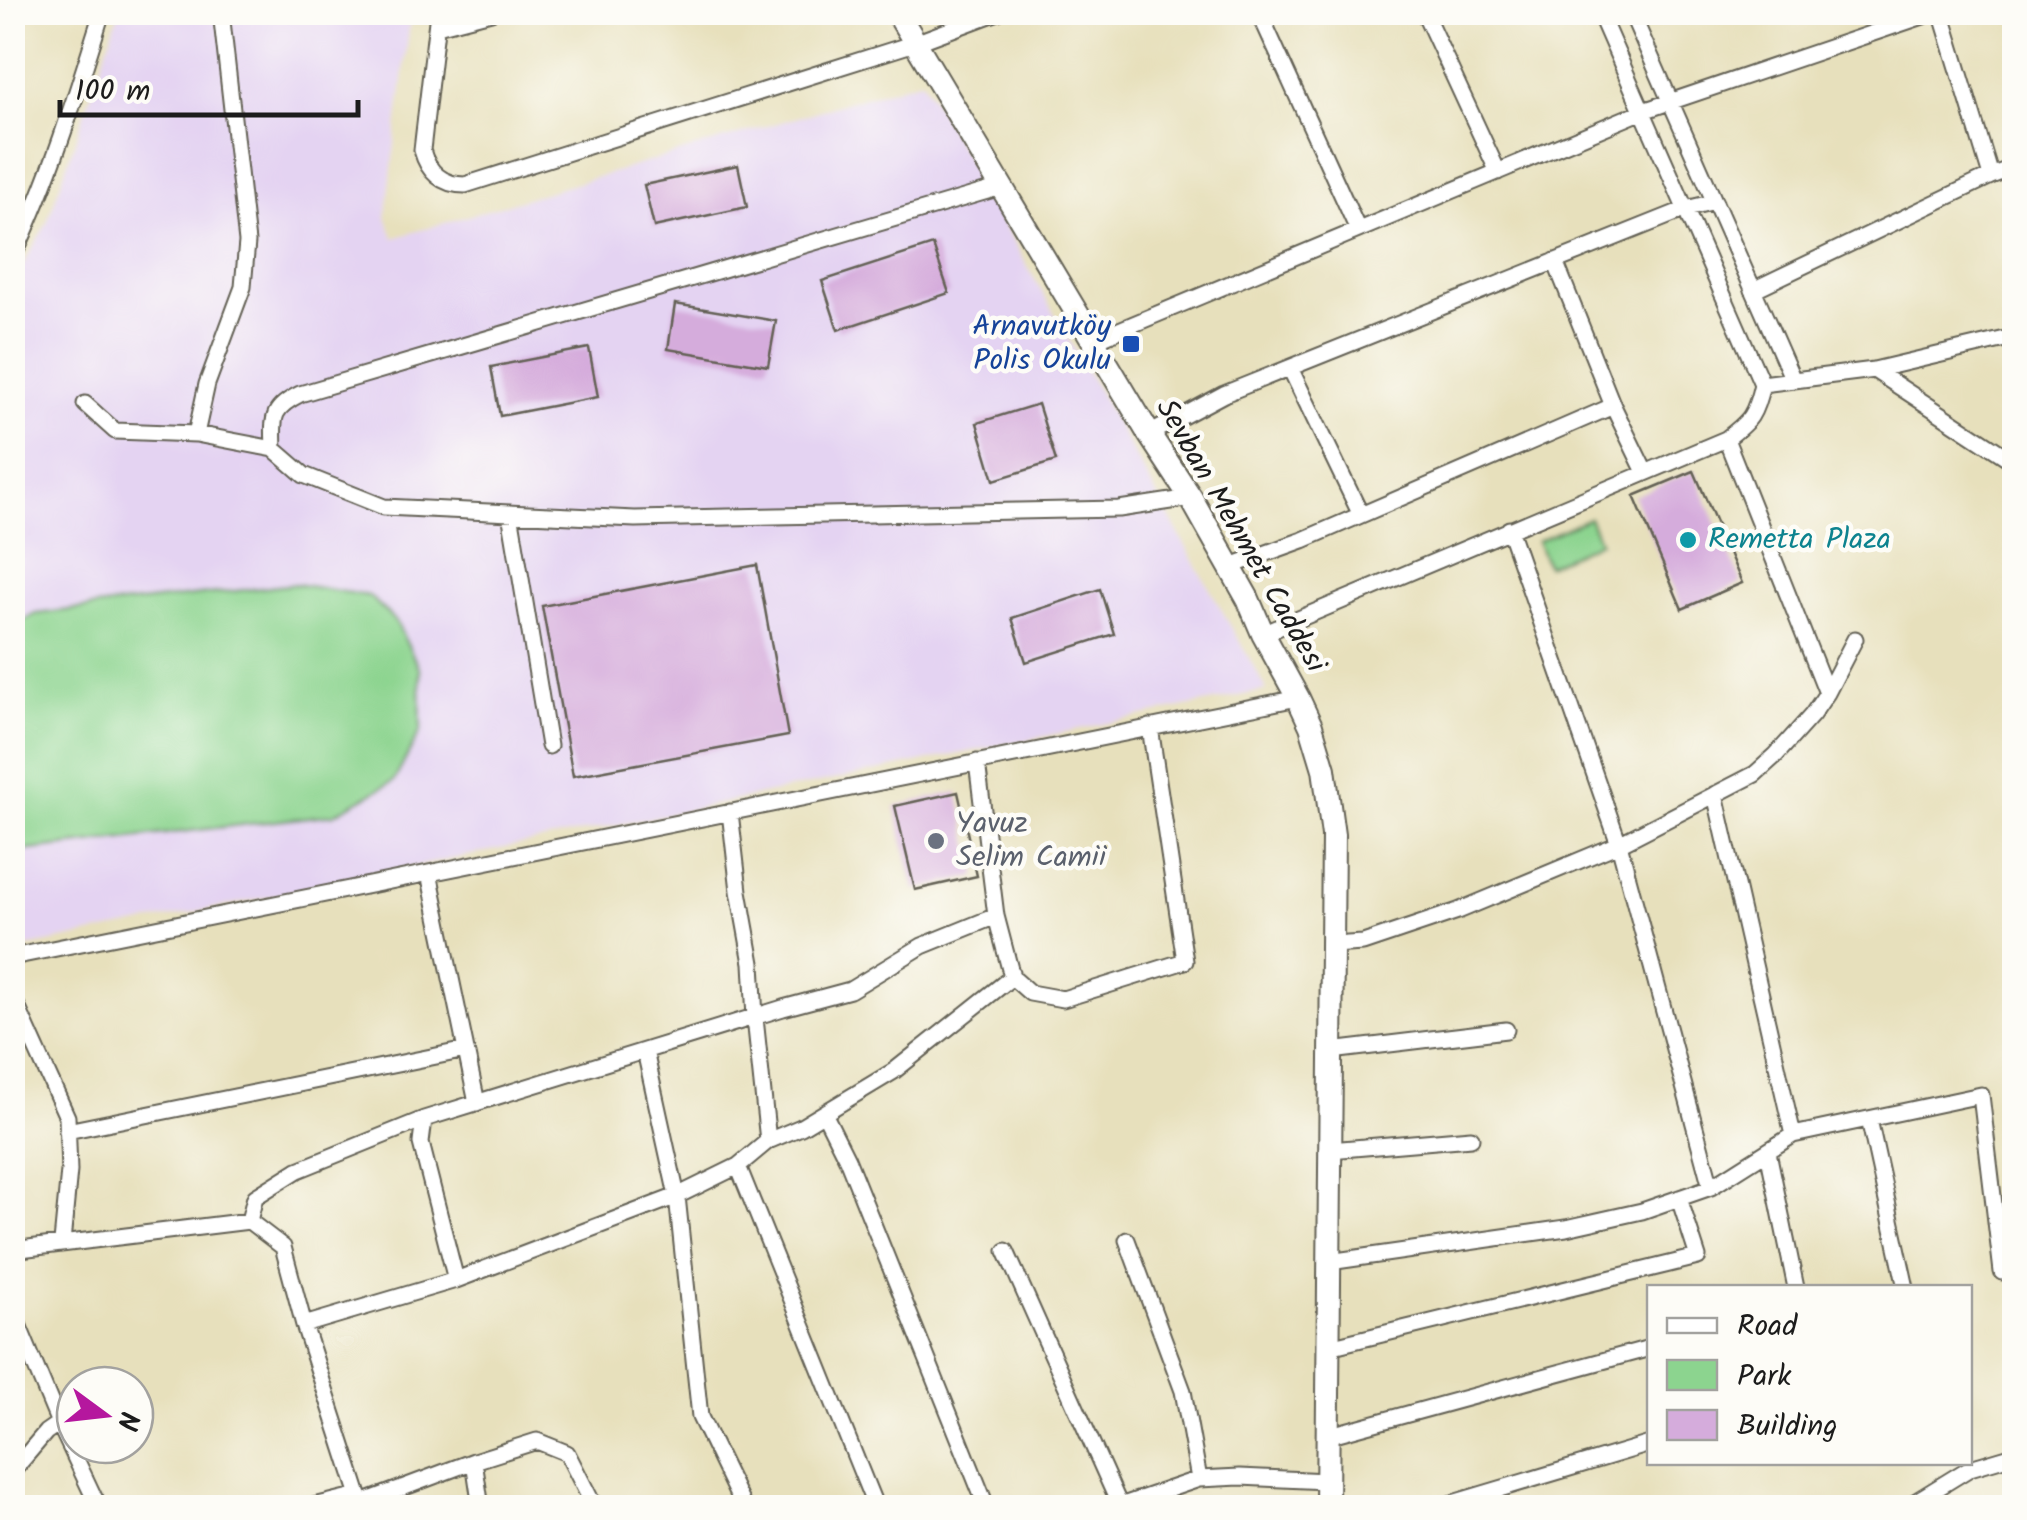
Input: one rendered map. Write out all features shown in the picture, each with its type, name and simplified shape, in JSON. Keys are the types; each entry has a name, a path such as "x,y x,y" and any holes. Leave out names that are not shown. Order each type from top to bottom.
{"main road":[{"name":"Sevban Mehmet Caddesi","path":"897,12 1149,434 1192,498 1298,698 1324,769 1334,835 1326,1508"}],"street":[{"path":"12,259 31,222 102,12"},
{"path":"196,434 208,384 243,288 247,242 220,12"},
{"path":"491,12 437,19 422,150 437,178 455,185 915,43 998,12"},
{"path":"1258,12 1358,230"},
{"path":"1424,12 1498,172"},
{"path":"1263,634 1726,439 1756,411 1762,384 1599,12"},
{"path":"1631,12 1792,380"},
{"path":"1094,341 1643,111 1938,12 1991,176"},
{"path":"1753,290 2014,168"},
{"path":"274,450 273,418 281,404 300,394 1001,187"},
{"path":"1149,434 1224,394 1686,209 1715,202"},
{"path":"1555,261 1613,406 1645,472"},
{"path":"1762,384 1874,370 2014,337"},
{"path":"1290,368 1362,515"},
{"path":"1874,370 2014,462"},
{"path":"85,404 115,431 196,434 274,450 304,475 384,508 635,519 1118,509 1192,498"},
{"path":"1228,567 1303,540 1613,406"},
{"path":"1726,439 1826,693"},
{"path":"510,513 549,746"},
{"path":"1508,529 1619,844 1711,1187"},
{"path":"1332,945 1363,943 1458,911 1619,844 1755,774 1804,725 1855,639"},
{"path":"12,957 1298,698"},
{"path":"977,762 996,916 1012,977 1030,993 1063,999 1185,961 1150,727"},
{"path":"1715,794 1793,1135"},
{"path":"730,812 752,963 768,1141"},
{"path":"428,873 477,1102"},
{"path":"249,1221 255,1197 298,1170 424,1119 850,990 922,946 996,916"},
{"path":"304,1325 456,1280 678,1196 738,1166 768,1141 801,1127 894,1071 1012,977"},
{"path":"12,995 67,1118 69,1171 62,1242"},
{"path":"1331,1050 1506,1030"},
{"path":"68,1131 466,1050"},
{"path":"645,1051 678,1196 700,1417 744,1508"},
{"path":"1330,1262 1566,1228 1642,1211 1711,1187 1793,1135 1981,1095 2002,1272"},
{"path":"824,1112 847,1159 988,1508"},
{"path":"424,1119 420,1143 456,1280"},
{"path":"1869,1119 1905,1285"},
{"path":"1330,1150 1471,1138"},
{"path":"1768,1152 1795,1285"},
{"path":"738,1166 876,1508"},
{"path":"1329,1347 1698,1257 1679,1198"},
{"path":"12,1250 249,1221 283,1247 361,1502"},
{"path":"1127,1240 1183,1391 1199,1479"},
{"path":"1006,1251 1117,1507 1199,1479 1327,1481"},
{"path":"12,1310 55,1413"},
{"path":"1328,1436 1647,1349"},
{"path":"12,1472 55,1426"},
{"path":"306,1508 361,1502 537,1441 567,1453 595,1508"},
{"path":"1436,1508 1647,1445"},
{"path":"1905,1508 1970,1468 2014,1455"},
{"path":"474,1461 481,1508"},
{"path":"78,1465 98,1508"}],"shaded area":[{"path":"119,13 411,13 386,217 394,238 922,80 1267,690 13,950 13,283 47,223"}],"green space":[{"path":"1589,518 1600,542 1547,566 1537,541"},
{"path":"296,584 369,596 396,622 420,670 421,730 394,781 334,814 13,852 13,626 36,614"}],"building":[{"path":"738,165 747,207 654,227 644,185"},
{"path":"933,245 949,293 838,330 822,281"},
{"path":"675,304 776,321 768,366 668,349"},
{"path":"589,348 598,397 500,416 491,367"},
{"path":"1038,404 1056,461 994,480 977,423"},
{"name":"Remetta Plaza","path":"1694,471 1742,583 1682,609 1634,496"},
{"path":"757,565 788,736 573,776 542,606"},
{"path":"1100,589 1114,634 1026,662 1012,618"},
{"name":"Yavuz Selim Camii","path":"958,792 977,876 915,890 895,806"}],"place":[{"name":"Arnavutköy Polis Okulu","path":"1131,344"},
{"name":"Remetta Plaza","path":"1688,540"},
{"name":"Yavuz Selim Camii","path":"936,841"}]}
